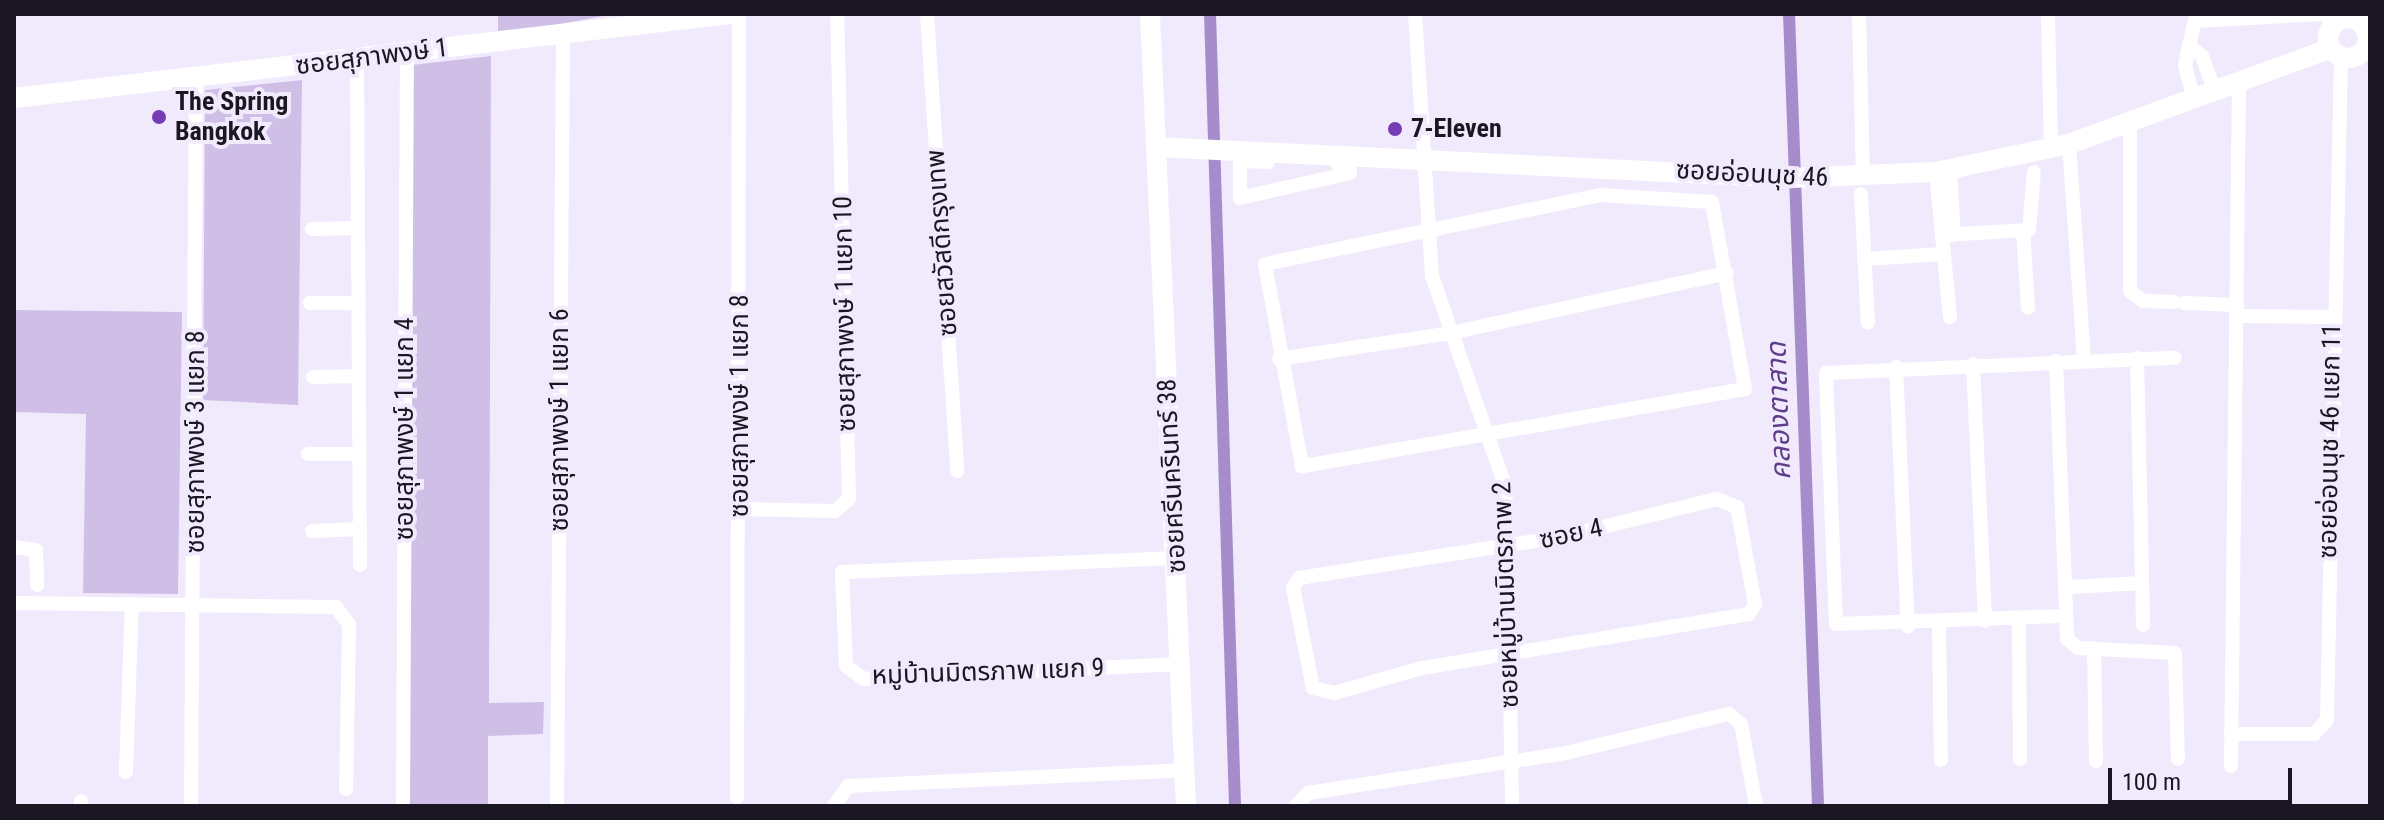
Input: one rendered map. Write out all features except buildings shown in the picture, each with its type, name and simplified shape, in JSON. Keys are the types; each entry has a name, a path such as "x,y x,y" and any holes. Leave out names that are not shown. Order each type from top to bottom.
{"street":[{"name":"ซอยสุภาพงษ์ 1","path":"14,98 730,14"},
{"name":"ซอยสุภาพงษ์ 1 แยก 8","path":"737,797 741,509 739,14"},
{"name":"ซอยสุภาพงษ์ 1 แยก 10","path":"741,509 840,510 849,499 837,14"},
{"name":"ซอยสวัสดีกรุงเทพ","path":"927,14 957,471"},
{"path":"1150,14 1156,147"},
{"name":"ซอยหมู่บ้านมิตรภาพ 2","path":"1415,14 1432,276 1503,475 1509,546 1512,806"},
{"path":"1859,14 1868,323"},
{"path":"2048,14 2084,360"},
{"path":"2194,99 2185,66 2191,23 2216,16 2323,14"},
{"path":"2337,23 2369,27 2361,53 2335,53 2337,23"},
{"name":"ซอยสุภาพงษ์ 1 แยก 6","path":"557,806 563,34"},
{"path":"2189,46 2202,56 2215,91"},
{"name":"ซอยสุภาพงษ์ 1 แยก 4","path":"403,806 407,53"},
{"name":"ซอยอ่อนนุช 46","path":"1156,147 1207,148 1236,153 1422,156 1821,179 1862,186 2060,147 2239,82 2335,53"},
{"name":"ซอยอ่อนนุช 46 แยก 11","path":"2231,734 2314,734 2326,727 2335,53"},
{"path":"357,58 360,565"},
{"name":"ซอยสุภาพงษ์ 3 แยก 8","path":"191,806 196,605 196,78"},
{"path":"2231,766 2239,82"},
{"path":"2130,123 2130,291 2143,301 2331,317"},
{"name":"ซอยศรีนครินทร์ 38","path":"1156,147 1186,806"},
{"path":"1236,153 1350,163 1350,173 1240,198 1236,153"},
{"path":"1943,171 1948,235 1943,254 1950,317"},
{"path":"1948,235 2023,231 2034,222 2034,172"},
{"path":"1702,198 1712,202 1727,273 1745,389 1486,433 1309,469 1300,462 1279,359 1265,264 1429,225 1564,199 1702,198"},
{"path":"312,229 358,228"},
{"path":"2023,231 2028,308"},
{"path":"1864,259 1943,254"},
{"path":"1279,359 1450,333 1727,273"},
{"path":"310,303 359,303"},
{"path":"2137,358 2143,625"},
{"path":"2064,616 1908,627 1836,624 1826,373 1896,367 2175,358"},
{"path":"2056,361 2064,616 2068,644 2175,653 2178,759"},
{"path":"1973,364 1985,621"},
{"path":"1896,367 1908,627"},
{"path":"313,377 359,376"},
{"path":"308,454 359,454"},
{"name":"ซอย 4","path":"1717,499 1737,507 1755,604 1749,614 1511,652 1317,692 1293,588 1304,576 1509,546 1717,499"},
{"path":"312,531 360,529"},
{"path":"14,547 36,550 37,585"},
{"name":"หมู่บ้านมิตรภาพ แยก 9","path":"1176,558 842,572 846,666 854,677 1181,664"},
{"path":"2071,587 2142,583"},
{"path":"14,603 196,605 345,612 346,789"},
{"path":"126,772 132,604"},
{"path":"2019,619 2020,759"},
{"path":"1939,624 1941,760"},
{"path":"2094,648 2096,761"},
{"path":"1296,806 1308,793 1511,762 1729,714 1741,724 1756,806"},
{"path":"834,806 848,786 1184,770"}],"shaded area":[{"path":"498,14 603,14 603,16 498,36"},
{"path":"491,56 489,703 544,702 543,734 488,736 488,806 407,806 412,65"},
{"path":"302,80 298,405 203,400 205,90"},
{"path":"14,310 182,312 178,594 83,593 86,414 14,412"}],"waterway":[{"path":"1210,14 1235,806"},
{"name":"คลองตาสาด","path":"1789,14 1818,806"}],"place":[{"name":"The Spring Bangkok","path":"159,117"},
{"name":"7-Eleven","path":"1395,129"}]}
